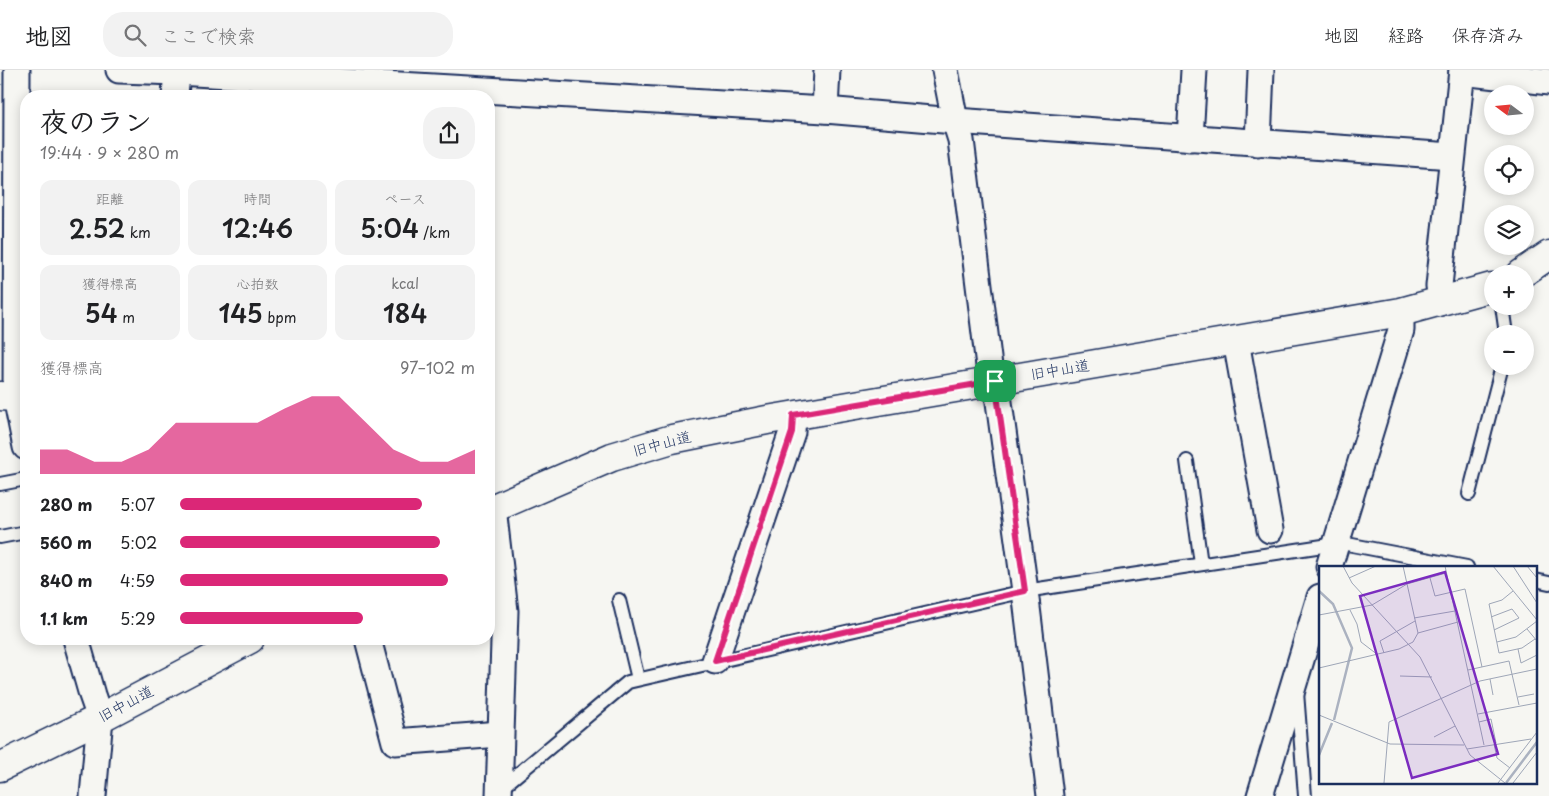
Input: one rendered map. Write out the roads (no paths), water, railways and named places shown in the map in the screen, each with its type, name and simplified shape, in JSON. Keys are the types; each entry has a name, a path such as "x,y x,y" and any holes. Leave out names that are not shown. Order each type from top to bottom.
{"main road":[{"path":"1534,266 1549,256"},
{"name":"旧中山道","path":"495,503 612,457 672,440 793,415 1401,312 1484,290"},
{"name":"旧中山道","path":"0,767 100,718 239,645"}],"street":[{"path":"17,70 20,152"},
{"path":"119,70 177,79 364,90"},
{"path":"825,110 827,70"},
{"path":"944,70 961,140 990,366 995,381 1025,591 1050,796"},
{"path":"1190,138 1194,70"},
{"path":"1258,142 1261,70"},
{"path":"1441,302 1440,286 1462,71 1549,82"},
{"path":"432,90 475,80 955,121 1452,156"},
{"path":"20,254 14,397 20,422"},
{"path":"1333,556 1401,330 1401,312"},
{"path":"1236,341 1270,530"},
{"path":"715,661 792,432 793,415"},
{"path":"495,540 505,611 497,794"},
{"path":"1260,796 1319,600"},
{"path":"78,645 100,718 93,796"},
{"path":"370,645 395,742 500,734"}],"lane":[{"path":"1469,494 1500,375"},
{"path":"1187,461 1201,564"},
{"path":"0,484 20,480"},
{"path":"0,537 20,533"},
{"path":"497,794 628,682 715,661 1025,591 1201,564 1333,556 1347,544 1462,566"},
{"path":"1536,580 1549,583"},
{"path":"619,600 638,680"},
{"path":"1295,682 1299,697 1305,796"}]}
